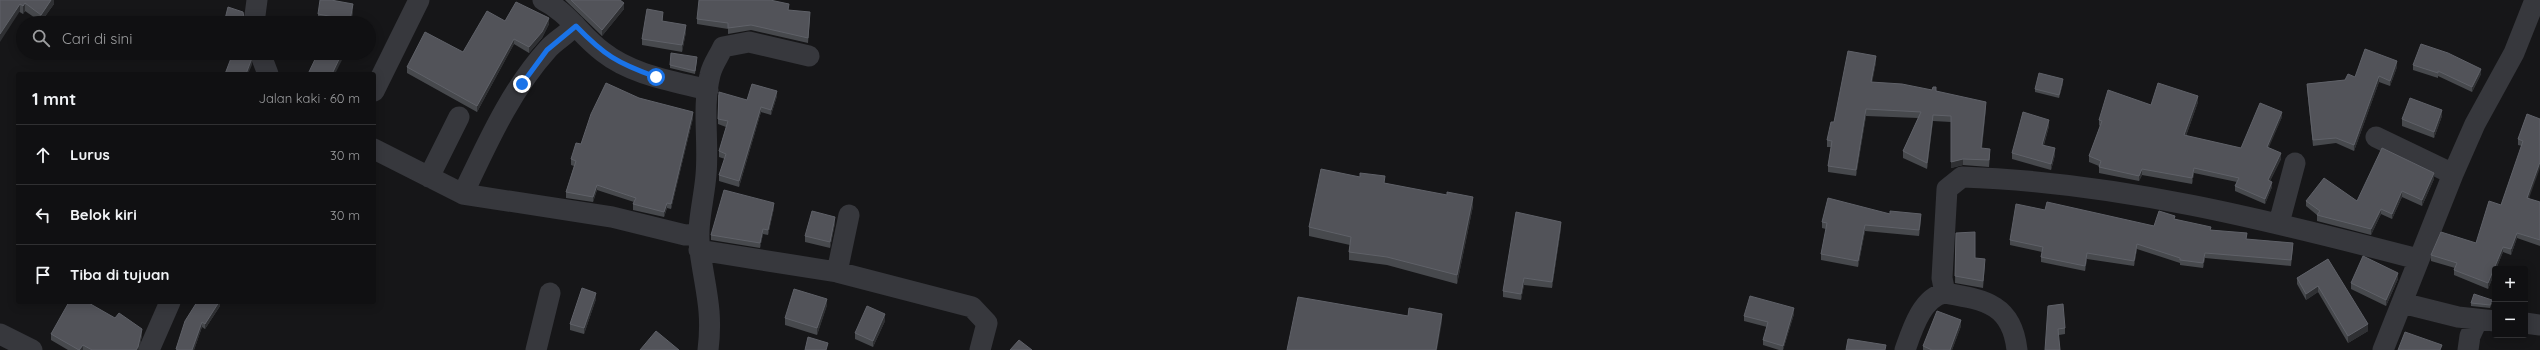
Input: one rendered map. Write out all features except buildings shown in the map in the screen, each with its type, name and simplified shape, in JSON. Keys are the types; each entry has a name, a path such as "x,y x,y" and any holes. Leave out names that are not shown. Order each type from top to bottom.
{"street":[{"path":"255,16 257,0"},
{"path":"376,87 419,0"},
{"path":"544,0 558,8 596,47 612,59 656,77 708,90"},
{"path":"2383,350 2453,174 2475,124 2514,53 2535,0"},
{"path":"463,194 501,115 547,50 576,26"},
{"path":"708,350 711,327 708,295 699,242 706,175 708,90 712,68 723,47 749,42 808,56"},
{"path":"263,60 267,72"},
{"path":"429,177 459,117"},
{"path":"2376,137 2453,174"},
{"path":"376,150 463,194 564,212 606,216 685,235 699,242 837,272 972,307 987,322 980,350"},
{"path":"2279,222 2295,163"},
{"path":"1945,292 1942,278 1947,189 1962,177 2065,184 2279,222 2418,259"},
{"path":"837,272 849,215"},
{"path":"1905,350 1913,326 1928,302 1936,294 1945,292 1978,300 2000,309 2011,322 2017,350"},
{"path":"536,350 550,293"},
{"path":"2402,303 2486,321"},
{"path":"149,350 169,304"},
{"path":"2468,350 2470,336 2486,321"},
{"path":"2528,323 2540,324"},
{"path":"0,334 32,350"}],"route":[{"path":"522,84 555,41 576,26 596,47 612,59 643,73 656,77"}]}
